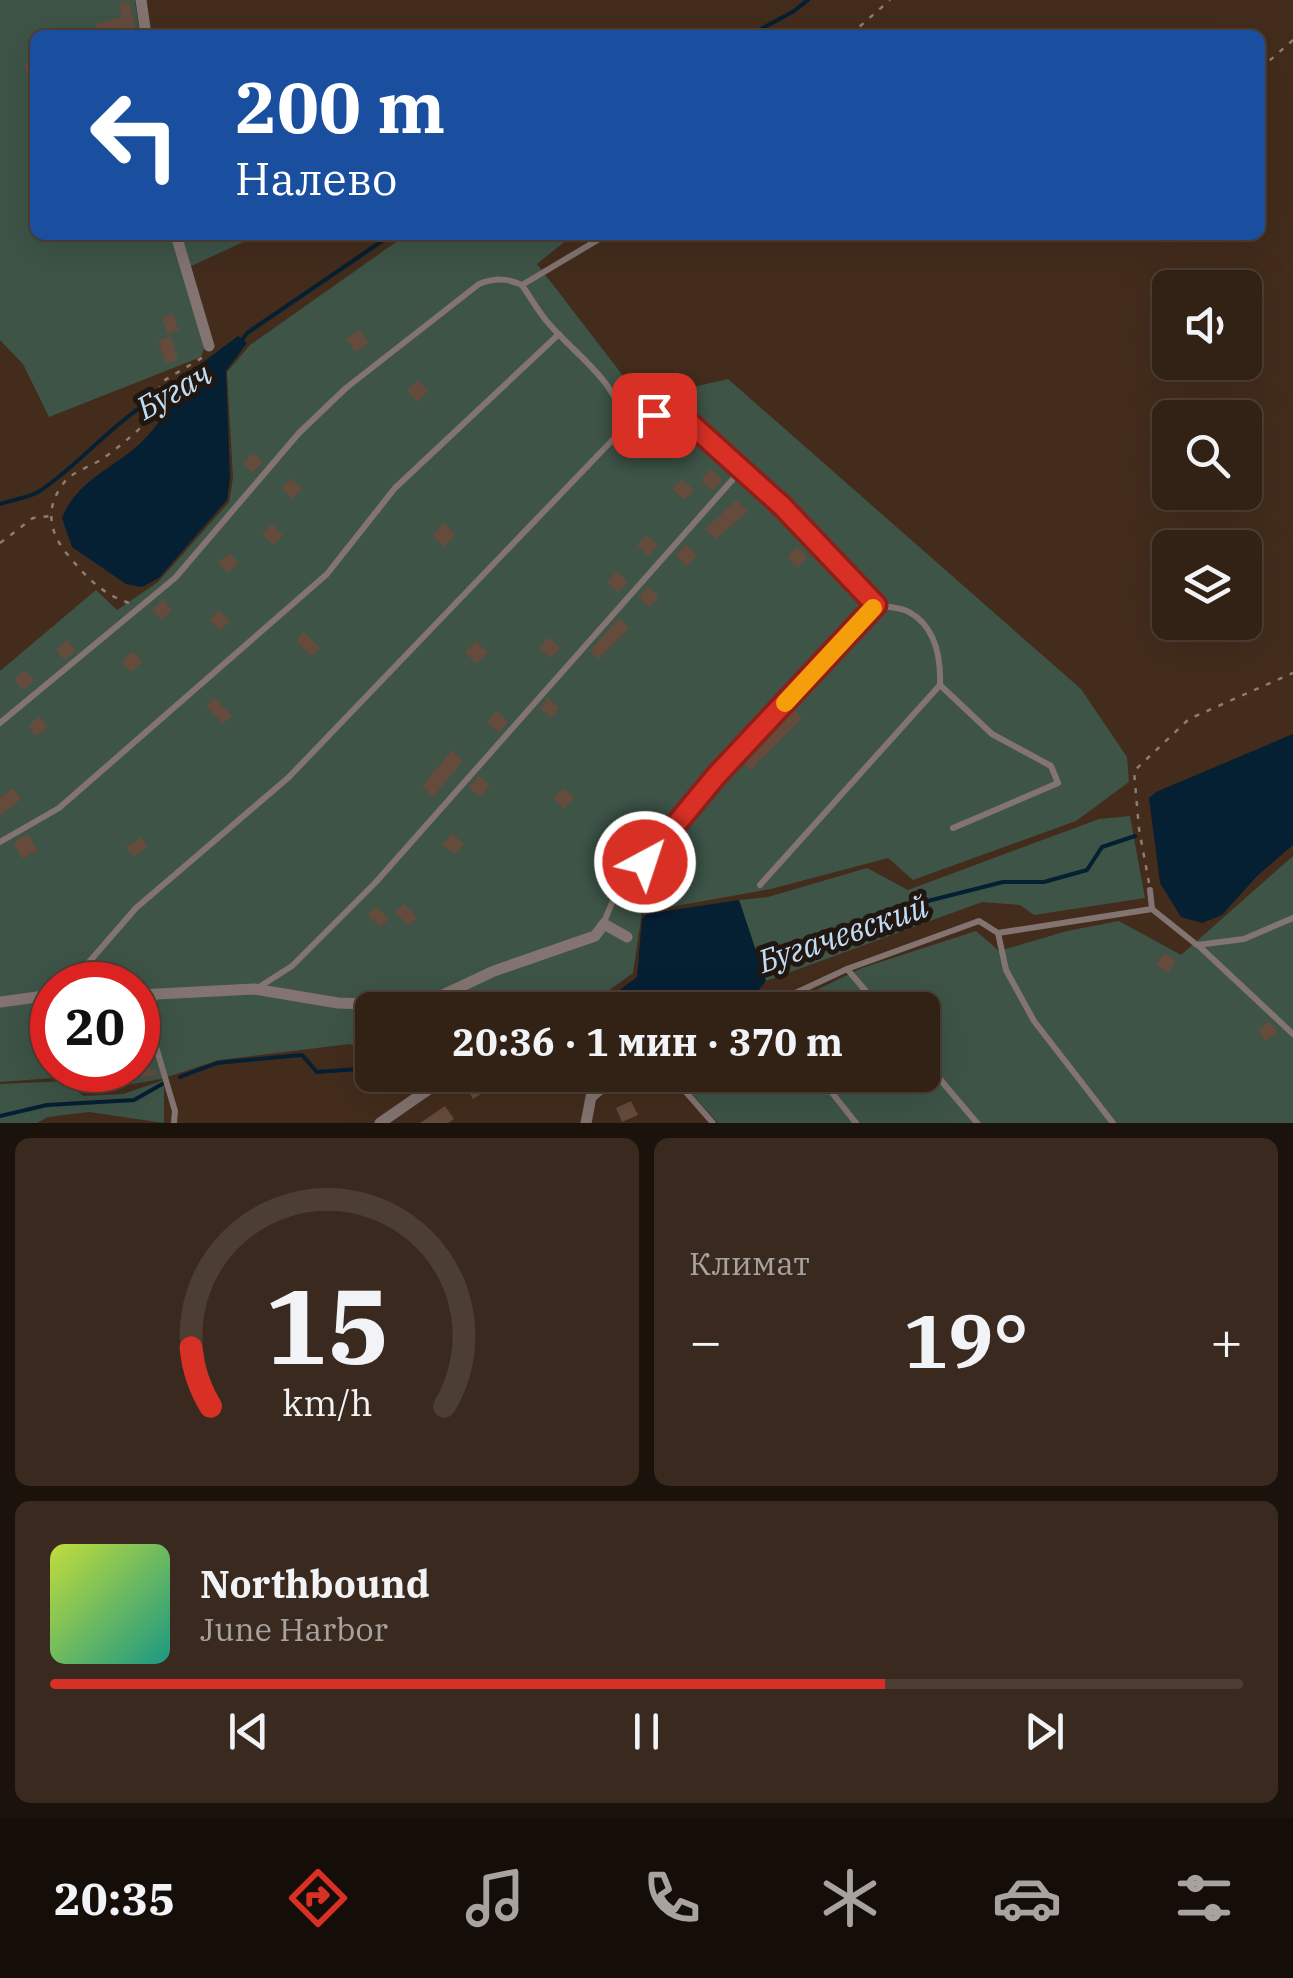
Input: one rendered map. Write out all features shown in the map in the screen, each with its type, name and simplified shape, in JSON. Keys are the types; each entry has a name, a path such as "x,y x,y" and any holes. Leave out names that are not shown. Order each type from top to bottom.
{"street":[{"path":"141,0 145,30"},
{"path":"178,240 210,346"},
{"path":"160,996 256,989 338,1003 430,1001 494,971 595,936 604,924 628,936"},
{"path":"0,1002 30,998"},
{"path":"380,1123 425,1092"},
{"path":"586,1123 591,1096 596,1092"}],"lane":[{"path":"522,285 598,240"},
{"path":"0,723 175,578 299,433 346,388 479,284 510,279 522,285 558,334 605,382 622,409 625,427"},
{"path":"0,842 59,808 328,574 395,488 558,334"},
{"path":"89,962 136,908 302,764 625,427 654,415 682,416 742,469 876,605 909,612 935,638 940,685 760,885"},
{"path":"256,989 292,966 376,882 742,469"},
{"path":"604,924 614,898 716,776 876,605"},
{"path":"940,685 992,734 1051,766 1058,783 953,828"},
{"path":"1150,890 1152,909"},
{"path":"798,992 846,969 979,922 998,933 1152,909 1198,944 1293,1034"},
{"path":"1198,944 1244,939 1293,918"},
{"path":"998,933 1006,970 1034,1021 1113,1123"},
{"path":"846,969 866,992"},
{"path":"160,1060 176,1112 174,1123"},
{"path":"940,1079 978,1123"},
{"path":"686,1092 713,1123"},
{"path":"831,1092 856,1123"}],"path":[{"path":"856,30 890,0"},
{"path":"1265,65 1293,40"},
{"path":"138,606 112,597 88,579 58,543 50,516 63,484 104,458 149,420 162,407 160,383 203,360 210,346"},
{"path":"0,543 33,518 50,516"},
{"path":"1150,890 1134,771 1189,719 1293,673"}],"green space":[{"path":"0,0 135,0 139,30 30,30 30,240 247,240 183,270 204,348 201,357 49,417 23,364 0,340"},
{"path":"399,240 567,240 537,264 641,399 728,379 1081,689 1127,757 1129,782 1076,821 913,880 888,858 771,889 642,912 633,973 607,992 355,992 355,1046 219,1060 160,1079 160,962 30,962 30,1080 0,1082 0,671 96,590 117,610 158,582 229,502 233,478 227,372 250,345"},
{"path":"1130,816 1145,898 1034,915 1020,905 982,902 766,981 739,900 768,897 867,868 908,890 1099,819"},
{"path":"1293,856 1293,1123 718,1123 691,1092 940,1092 940,992 812,992 862,968 976,931 999,951 1119,921 1181,955"},
{"path":"164,1080 164,1123 89,1112 48,1117 37,1123 0,1123 0,1084 30,1083 30,1092 79,1092 83,1096 160,1092 160,1081"}],"water":[{"path":"238,336 247,343 226,371 230,479 227,500 159,578 142,587 126,584 72,547 62,518 75,496 93,478 150,434 171,406 170,387"},
{"path":"1293,734 1293,845 1257,876 1222,915 1202,923 1181,917 1160,883 1149,798"},
{"path":"739,900 766,981 757,992 617,992 637,977 642,919 647,914"}],"building":[{"path":"129,2 136,30 115,30 125,26 96,30 95,24 122,17 119,4"},
{"path":"172,313 179,330 168,335 162,318"},
{"path":"360,330 369,343 356,352 346,339"},
{"path":"171,336 178,360 166,364 158,341"},
{"path":"418,380 428,391 418,402 407,390"},
{"path":"253,453 263,463 252,473 243,463"},
{"path":"711,469 722,480 712,491 701,480"},
{"path":"291,478 302,489 292,499 281,488"},
{"path":"682,479 694,490 684,500 672,489"},
{"path":"736,500 748,511 716,539 705,529"},
{"path":"444,523 456,535 444,547 432,535"},
{"path":"272,524 283,535 273,545 262,534"},
{"path":"647,535 658,545 648,556 637,545"},
{"path":"686,544 697,555 687,566 676,555"},
{"path":"797,547 808,557 798,568 787,557"},
{"path":"230,553 239,563 228,573 218,562"},
{"path":"617,571 628,582 618,593 607,582"},
{"path":"648,586 659,597 649,607 638,597"},
{"path":"163,600 172,610 161,620 152,609"},
{"path":"219,610 230,621 220,631 209,620"},
{"path":"619,618 629,628 598,659 590,651"},
{"path":"304,632 320,648 311,656 296,641"},
{"path":"549,637 560,648 550,658 539,647"},
{"path":"67,640 76,651 64,660 56,649"},
{"path":"476,641 488,653 476,664 465,652"},
{"path":"133,651 142,662 131,672 122,661"},
{"path":"25,670 34,681 22,690 14,679"},
{"path":"215,698 232,716 223,724 206,706"},
{"path":"548,698 559,708 551,718 540,708"},
{"path":"794,709 802,718 751,770 742,762"},
{"path":"497,711 508,722 499,733 487,722"},
{"path":"39,716 48,727 36,736 28,726"},
{"path":"452,750 463,761 433,797 422,786"},
{"path":"479,776 490,786 480,797 469,787"},
{"path":"13,788 21,799 0,816 0,798"},
{"path":"563,788 574,798 564,809 553,798"},
{"path":"452,833 464,844 454,854 442,844"},
{"path":"28,834 38,850 23,859 13,843"},
{"path":"141,837 148,846 134,857 125,845"},
{"path":"404,904 417,917 409,926 395,912"},
{"path":"376,906 389,919 380,927 368,915"},
{"path":"1164,953 1176,960 1168,973 1156,965"},
{"path":"1269,1021 1278,1032 1266,1041 1258,1030"},
{"path":"631,1101 638,1115 622,1122 616,1108"},
{"path":"445,1106 454,1119 448,1123 420,1123"}],"waterway":[{"name":"Бугач","path":"759,30 808,0"},
{"name":"Бугач","path":"241,342 247,333 384,240"},
{"name":"Бугач","path":"0,504 38,492 139,408 171,393"},
{"name":"Бугачевский","path":"759,961 900,908 1003,882 1044,882 1087,870 1102,847 1135,836"},
{"name":"Бугачевский","path":"180,1077 217,1063 302,1055 317,1072 355,1069"},
{"name":"Бугачевский","path":"0,1116 47,1105 134,1100 164,1083"}],"slow traffic":[{"path":"785,703 873,608"}],"route":[{"path":"645,862 716,776 876,605 782,506 682,416 654,415"}]}
